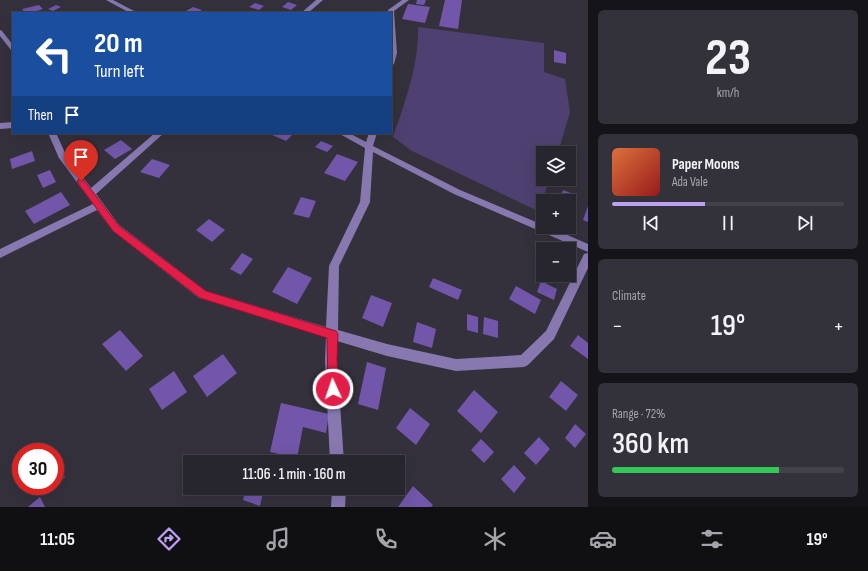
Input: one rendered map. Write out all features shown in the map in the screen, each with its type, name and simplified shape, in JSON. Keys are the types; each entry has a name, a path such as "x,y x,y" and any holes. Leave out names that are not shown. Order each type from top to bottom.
{"street":[{"path":"110,0 133,12"},
{"path":"305,12 320,0"},
{"path":"391,12 391,10 406,0"},
{"path":"392,24 394,53 392,60"},
{"path":"0,33 12,48"},
{"path":"0,126 12,125"},
{"path":"52,134 62,156 116,228 203,295 387,350 456,365 524,361 550,335 588,257"},
{"path":"90,194 159,134"},
{"path":"344,134 457,192 588,248"},
{"path":"337,455 332,360 334,266 365,202 369,147 373,134"},
{"path":"0,254 98,205"},
{"path":"338,507 339,495"}],"shaded area":[{"path":"418,27 544,43 544,72 565,79 570,112 560,146 536,146 536,186 547,186 544,194 536,194 536,210 412,151 393,137 414,69 418,41"}],"building":[{"path":"417,0 426,0 424,5 416,4"},
{"path":"445,0 462,0 458,29 439,26"},
{"path":"288,2 297,5 291,10 282,7"},
{"path":"255,3 264,6 259,10 249,7"},
{"path":"408,4 430,7 425,23 402,19"},
{"path":"39,5 43,9 34,12 24,12 22,9"},
{"path":"56,5 61,7 53,11 48,9"},
{"path":"193,7 202,10 199,12 186,11"},
{"path":"554,50 566,53 566,64 554,62"},
{"path":"270,134 293,134 286,141"},
{"path":"121,140 132,149 115,159 104,150"},
{"path":"321,141 333,146 327,152 315,147"},
{"path":"32,151 35,161 12,169 10,159"},
{"path":"337,154 358,162 345,181 324,173"},
{"path":"152,159 170,165 159,178 140,172"},
{"path":"50,170 56,182 43,188 37,175"},
{"path":"563,190 573,194 562,194"},
{"path":"61,192 70,205 34,224 25,211"},
{"path":"301,197 316,201 309,218 293,214"},
{"path":"588,206 588,222 583,220"},
{"path":"209,219 225,230 212,242 196,230"},
{"path":"242,253 253,259 241,275 230,269"},
{"path":"288,267 312,278 297,304 272,292"},
{"path":"433,278 462,290 458,300 429,287"},
{"path":"541,282 557,289 554,300 537,292"},
{"path":"516,286 541,300 535,314 509,299"},
{"path":"371,295 392,303 383,327 362,318"},
{"path":"467,314 478,317 478,333 467,330"},
{"path":"484,317 498,321 498,338 483,334"},
{"path":"417,322 436,329 432,348 413,342"},
{"path":"120,330 143,356 126,371 102,344"},
{"path":"578,335 588,343 588,359 570,346"},
{"path":"223,354 237,373 207,397 193,376"},
{"path":"367,362 386,368 378,410 358,404"},
{"path":"174,371 187,392 162,410 149,389"},
{"path":"561,381 578,395 566,411 549,397"},
{"path":"474,390 498,412 481,433 457,411"},
{"path":"281,403 329,414 326,433 303,427 298,455 284,455 270,452"},
{"path":"410,408 430,424 416,445 396,428"},
{"path":"575,424 586,434 575,448 565,438"},
{"path":"539,437 550,449 536,465 524,453"},
{"path":"481,439 494,452 484,463 471,450"},
{"path":"514,465 526,478 514,493 501,479"},
{"path":"413,486 433,505 431,507 398,507"},
{"path":"244,495 262,495 260,506 243,500"},
{"path":"40,497 45,507 28,507"}],"route":[{"path":"81,181 116,228 203,295 332,334 333,389"}]}
